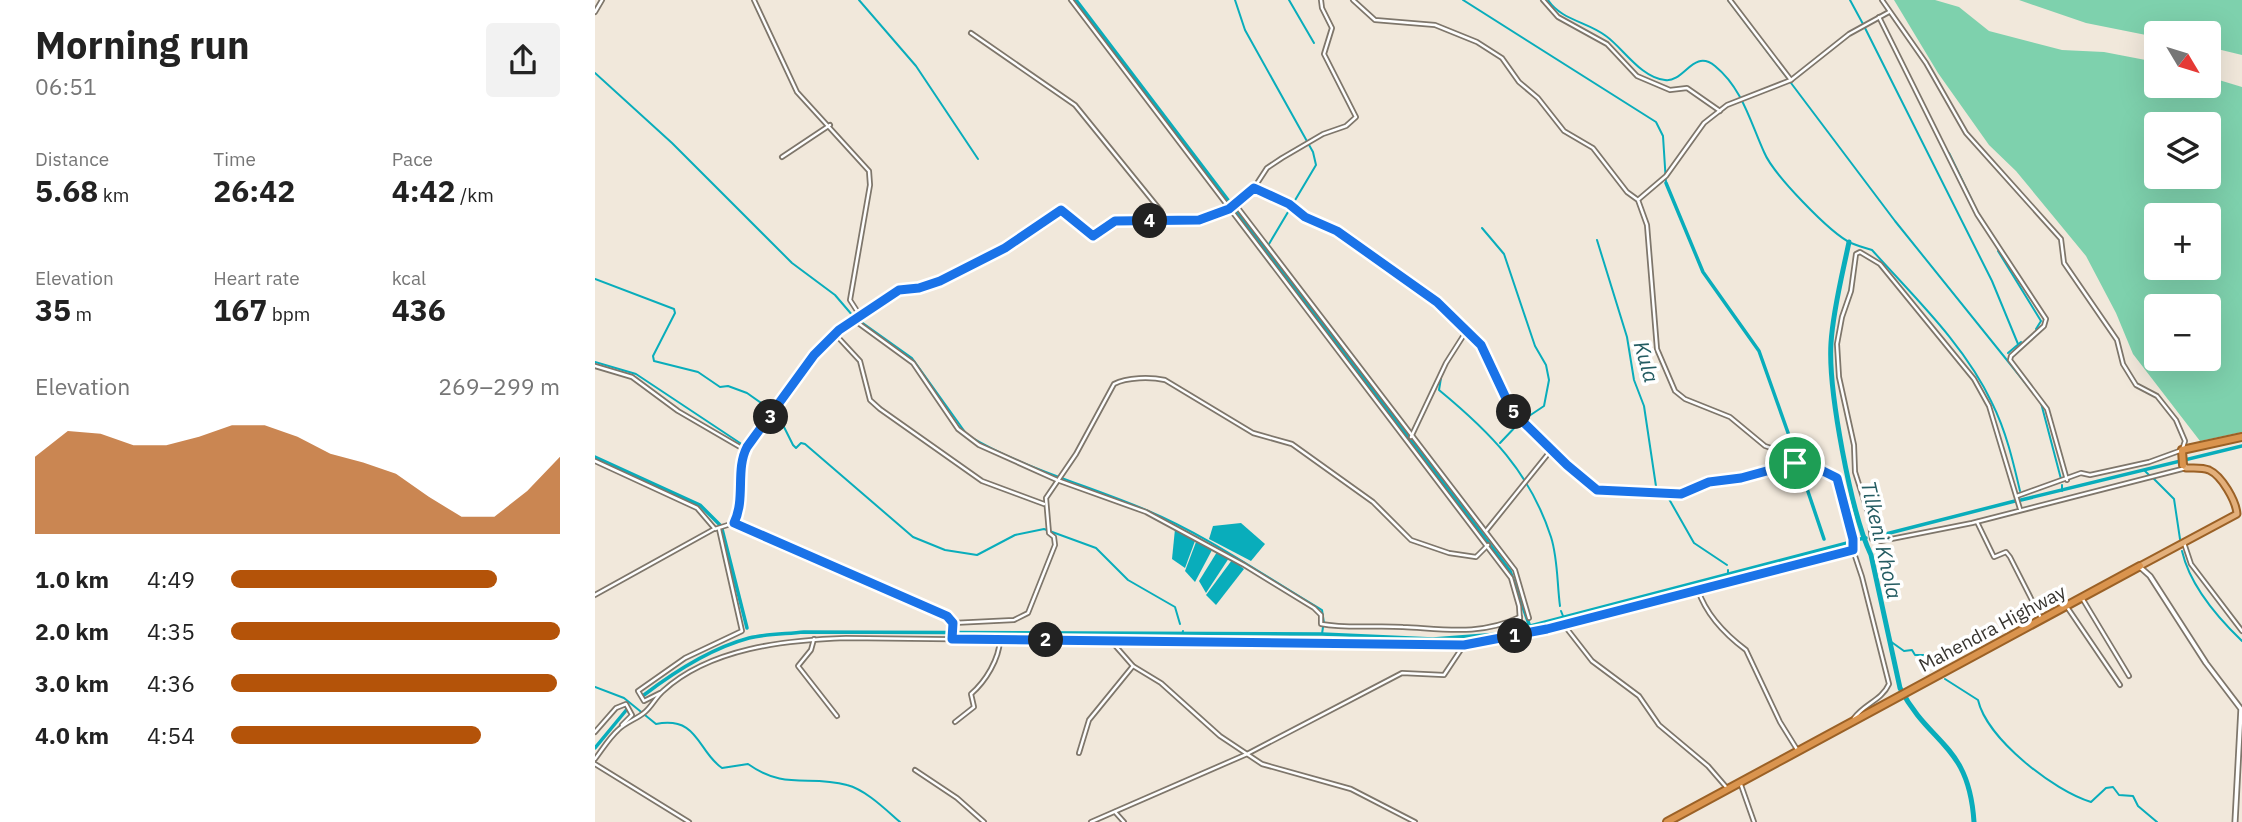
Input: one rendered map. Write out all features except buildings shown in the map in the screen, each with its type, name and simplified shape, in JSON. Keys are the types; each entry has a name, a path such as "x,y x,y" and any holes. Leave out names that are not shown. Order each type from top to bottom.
{"highway":[{"path":"2183,460 2194,448 2242,437"},
{"name":"Mahendra Highway","path":"1667,822 1854,718 2140,566"}],"main road":[{"name":"Mahendra Highway","path":"2140,566 2237,514 2235,503 2211,471 2183,460"}],"street":[{"path":"595,12 602,0"},
{"path":"754,0 797,92 830,125 866,167 870,177 850,300 859,314 855,319"},
{"path":"1071,0 1197,163 1228,209 1488,545 1511,578 1520,617 1520,632"},
{"path":"734,523 742,499 745,450 814,355 835,334 899,290 919,288 940,281 1005,248 1061,210 1093,236 1115,221 1190,222 1228,209 1254,188 1267,168 1323,134 1346,126 1356,117 1324,54 1332,29 1321,0"},
{"path":"1353,0 1375,20 1435,25 1477,42 1495,53 1564,131 1593,148 1627,192 1638,200 1647,225 1651,305 1657,349 1675,391 1685,399 1730,417 1765,446 1780,451 1795,463"},
{"path":"1543,0 1558,17 1607,44 1637,76 1671,90 1686,88 1720,111"},
{"path":"1730,0 1791,80"},
{"path":"1882,0 1926,63 1966,133 2061,239 2064,263 2117,340 2123,364 2136,385 2157,396 2176,420 2185,441 2183,460"},
{"path":"1638,200 1665,177 1704,123 1720,111 1733,102 1791,80 1849,34 1889,12"},
{"path":"1879,17 1977,214 2046,319 2044,326 2011,356 2010,360 2047,408 2067,480"},
{"path":"971,33 1075,105 1161,211 1165,221"},
{"path":"782,157 815,138 830,125"},
{"path":"1254,188 1289,204 1305,217 1337,231 1437,302 1467,330 1487,355 1512,411 1597,490 1671,496 1709,482 1741,478 1795,463 1814,464 1837,478 1853,539 1853,550 1863,577 1889,684 1885,692 1862,708 1854,718"},
{"path":"1235,204 1515,570 1529,618"},
{"path":"2020,509 1989,406 1974,379 1880,264 1860,251 1856,254 1851,291 1837,344 1839,377 1854,445 1855,472 1869,516 1872,539 1881,541 1977,522 2073,495 2080,497 2183,460"},
{"path":"855,319 913,363 965,436 1058,479 1146,512 1314,608 1321,615 1321,624 1356,629 1402,627 1450,632 1487,629 1520,617"},
{"path":"1411,437 1446,363 1467,330"},
{"path":"835,334 860,361 870,400 880,409 982,481 1044,504"},
{"path":"595,366 632,377 678,411 745,450"},
{"path":"952,625 1025,617 1055,545 1054,537 1049,531 1044,504 1076,454 1114,384 1157,378 1186,391 1253,433 1292,444 1373,502 1411,540 1448,553 1476,557 1488,545"},
{"path":"1485,532 1552,449"},
{"path":"2017,496 2081,474 2090,475 2149,462 2183,460"},
{"path":"595,461 698,508 717,529 742,631 685,658 638,691 644,701 708,664 743,652 814,639 952,637 1112,642 1151,640 1464,645 1564,625 1853,550"},
{"path":"1977,522 1994,557 2006,552 2010,557 2042,619"},
{"path":"595,595 717,529 734,523 947,616 952,625 952,637"},
{"path":"2184,543 2191,564 2242,631"},
{"path":"2140,566 2150,576 2206,663 2241,709 2235,822"},
{"path":"1698,590 1706,609 1735,642 1746,650 1780,722 1798,751"},
{"path":"2082,598 2129,676"},
{"path":"2067,607 2120,685"},
{"path":"1564,625 1592,661 1639,695 1659,725 1708,766 1727,788"},
{"path":"814,639 811,650 798,666 837,716"},
{"path":"955,722 974,707 971,694 980,685 994,661 1000,640"},
{"path":"1112,642 1133,666 1161,683 1220,736 1247,754 1283,771 1351,789 1415,822"},
{"path":"1091,822 1247,754 1402,673 1444,675 1464,645"},
{"path":"1079,753 1089,720 1133,666"},
{"path":"619,728 647,711 663,691"},
{"path":"595,732 616,708 626,704 632,715 619,728 595,762 689,822"},
{"path":"915,770 957,798 984,822"},
{"path":"1740,781 1754,822"},
{"path":"1115,812 1124,822"}],"green space":[{"path":"1894,0 1935,0 1959,7 1989,31 2062,50 2104,52 2144,60 2144,98 2221,98 2221,81 2242,87 2242,432 2200,441 2146,371 2221,371 2221,294 2144,294 2144,368 2133,354 2116,313 2086,256 2016,171 1989,145 1938,73"},
{"path":"2019,0 2242,0 2242,55 2221,50 2221,21 2144,21 2144,35 2086,23"}],"water":[{"path":"1241,523 1265,544 1251,561 1209,539 1213,526"},
{"path":"1175,529 1195,541 1185,568 1172,559"},
{"path":"1196,542 1212,550 1195,582 1185,571"},
{"path":"1217,552 1229,558 1206,593 1199,581"},
{"path":"1232,560 1244,569 1216,605 1206,595"}],"waterway":[{"path":"859,0 916,66 978,159"},
{"path":"1076,0 1510,571 1529,624"},
{"path":"1235,0 1245,30 1313,152 1316,165 1269,244"},
{"path":"1289,0 1314,43"},
{"path":"1463,0 1656,122 1663,136 1666,183"},
{"name":"Tilkeni Khola","path":"1548,0 1560,12 1606,36 1640,68 1656,78 1672,80 1701,61 1715,66 1724,75 1739,95 1764,152 1778,174 1817,216 1842,237 1872,250 1938,322 1968,361 2001,424 2020,491"},
{"path":"1728,0 1788,79"},
{"path":"1850,0 1863,24"},
{"path":"1865,28 1992,281 2018,344"},
{"path":"595,73 672,143 792,263 835,295 853,316 912,358 965,432"},
{"path":"1791,83 1895,221 2027,385"},
{"path":"1949,153 1979,215"},
{"path":"1666,183 1703,272 1759,351 1797,458"},
{"path":"1482,228 1504,254 1535,346 1546,365 1549,380 1544,406 1523,420"},
{"name":"Kula","path":"1597,240 1627,337 1634,380 1644,406 1657,493"},
{"name":"Tilkeni Khola","path":"1849,242 1831,343 1833,390 1842,451 1856,511 1871,555 1900,688 1912,707 1956,760 1965,776 1974,822"},
{"path":"1998,251 2041,321 2036,329"},
{"path":"595,279 674,309 675,313 653,356 654,361 698,372 720,387 728,386 747,393 778,415 796,448 801,443 805,444 913,537 945,550 977,555 1015,535 1044,529 1096,548 1128,580 1175,607 1180,624"},
{"path":"2008,353 2021,342"},
{"path":"595,362 636,374 743,445"},
{"path":"1441,378 1439,390 1491,438 1520,473 1532,493 1553,545 1560,606"},
{"path":"2041,403 2061,479"},
{"path":"1500,443 1520,422"},
{"path":"969,436 1012,458 1169,520 1322,610 1324,623"},
{"path":"2021,500 2242,446"},
{"path":"595,457 700,505 720,525"},
{"path":"1799,465 1824,539"},
{"path":"2144,470 2149,475"},
{"path":"2154,479 2174,499 2180,539"},
{"path":"2062,485 2062,491"},
{"name":"Kula","path":"1657,496 1669,499 1694,543 1727,565"},
{"path":"1874,537 2015,501"},
{"path":"722,529 747,628"},
{"name":"Tilkeni Khola","path":"1860,539 1866,538"},
{"path":"644,695 694,662 735,642 804,632 1322,634 1433,639 1499,634 1851,542"},
{"path":"2182,551 2198,589 2223,622 2242,641"},
{"path":"1561,611 1563,616"},
{"path":"1322,634 1323,627"},
{"path":"1182,635 1183,631"},
{"path":"1890,641 1904,651 1912,650 1915,655 1924,655 1934,667 1940,660"},
{"path":"1945,679 1978,700 1994,731 2024,762 2041,775 2091,802 2106,788 2113,787 2119,795 2133,796 2138,806 2157,822"},
{"path":"595,687 624,698 656,724 670,723 689,730 722,768 748,764 786,780 833,782 854,787 868,795 900,822"},
{"path":"595,748 628,708"}],"route":[{"path":"1254,188 1289,204 1305,217 1337,231 1368,256 1387,265 1417,290 1437,302 1481,345 1512,411 1525,426 1597,490 1671,496 1722,478 1741,478 1795,463 1803,461 1814,464 1837,478 1848,529 1853,539 1853,550 1547,629 1464,645 952,639 953,623 947,616 734,523 742,499 742,464 747,447 814,355 839,330 857,317 899,290 919,288 940,281 1005,248 1061,210 1066,211 1093,236 1115,221 1199,220 1229,209 1254,188"}]}
